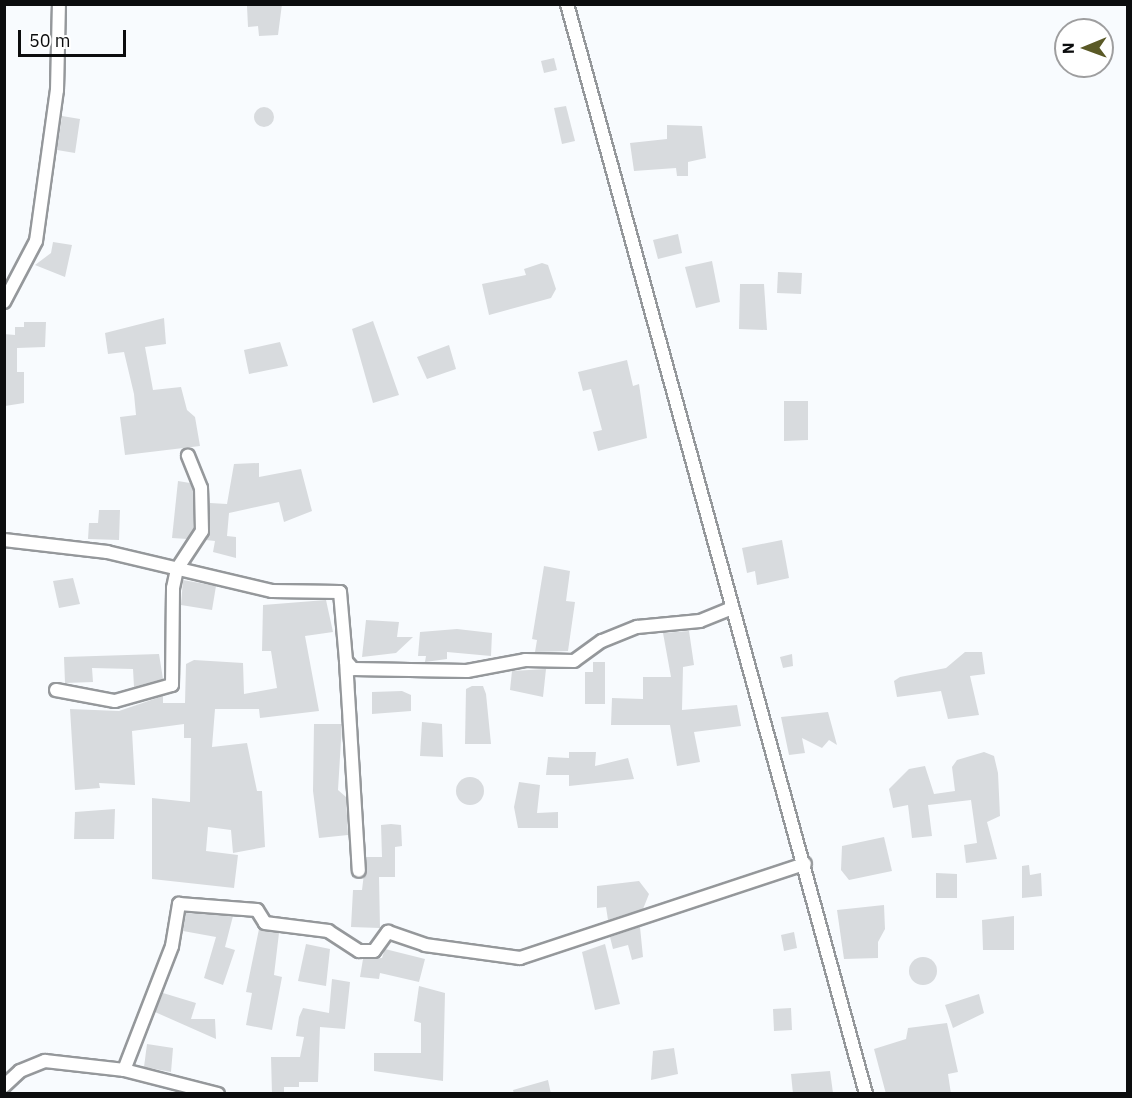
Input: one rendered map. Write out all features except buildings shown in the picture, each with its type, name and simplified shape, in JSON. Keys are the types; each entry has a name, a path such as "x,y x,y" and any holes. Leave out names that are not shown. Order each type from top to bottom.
{"street":[{"path":"4,302 36,241 59,79 59,4"},
{"path":"567,4 732,608 805,864 866,1094"},
{"path":"56,690 115,700 166,691 172,685 169,618 177,569 202,531 201,488 188,456"},
{"path":"4,540 46,542 272,591 340,592 359,871"},
{"path":"346,661 353,669 418,672 525,660 574,661 602,641 637,627 700,621 732,608"},
{"path":"124,1070 172,946 179,904 257,910 265,923 328,931 359,951 374,951 388,932 425,945 520,958 805,864"},
{"path":"4,1086 20,1071 45,1061 124,1070 218,1094"}]}
